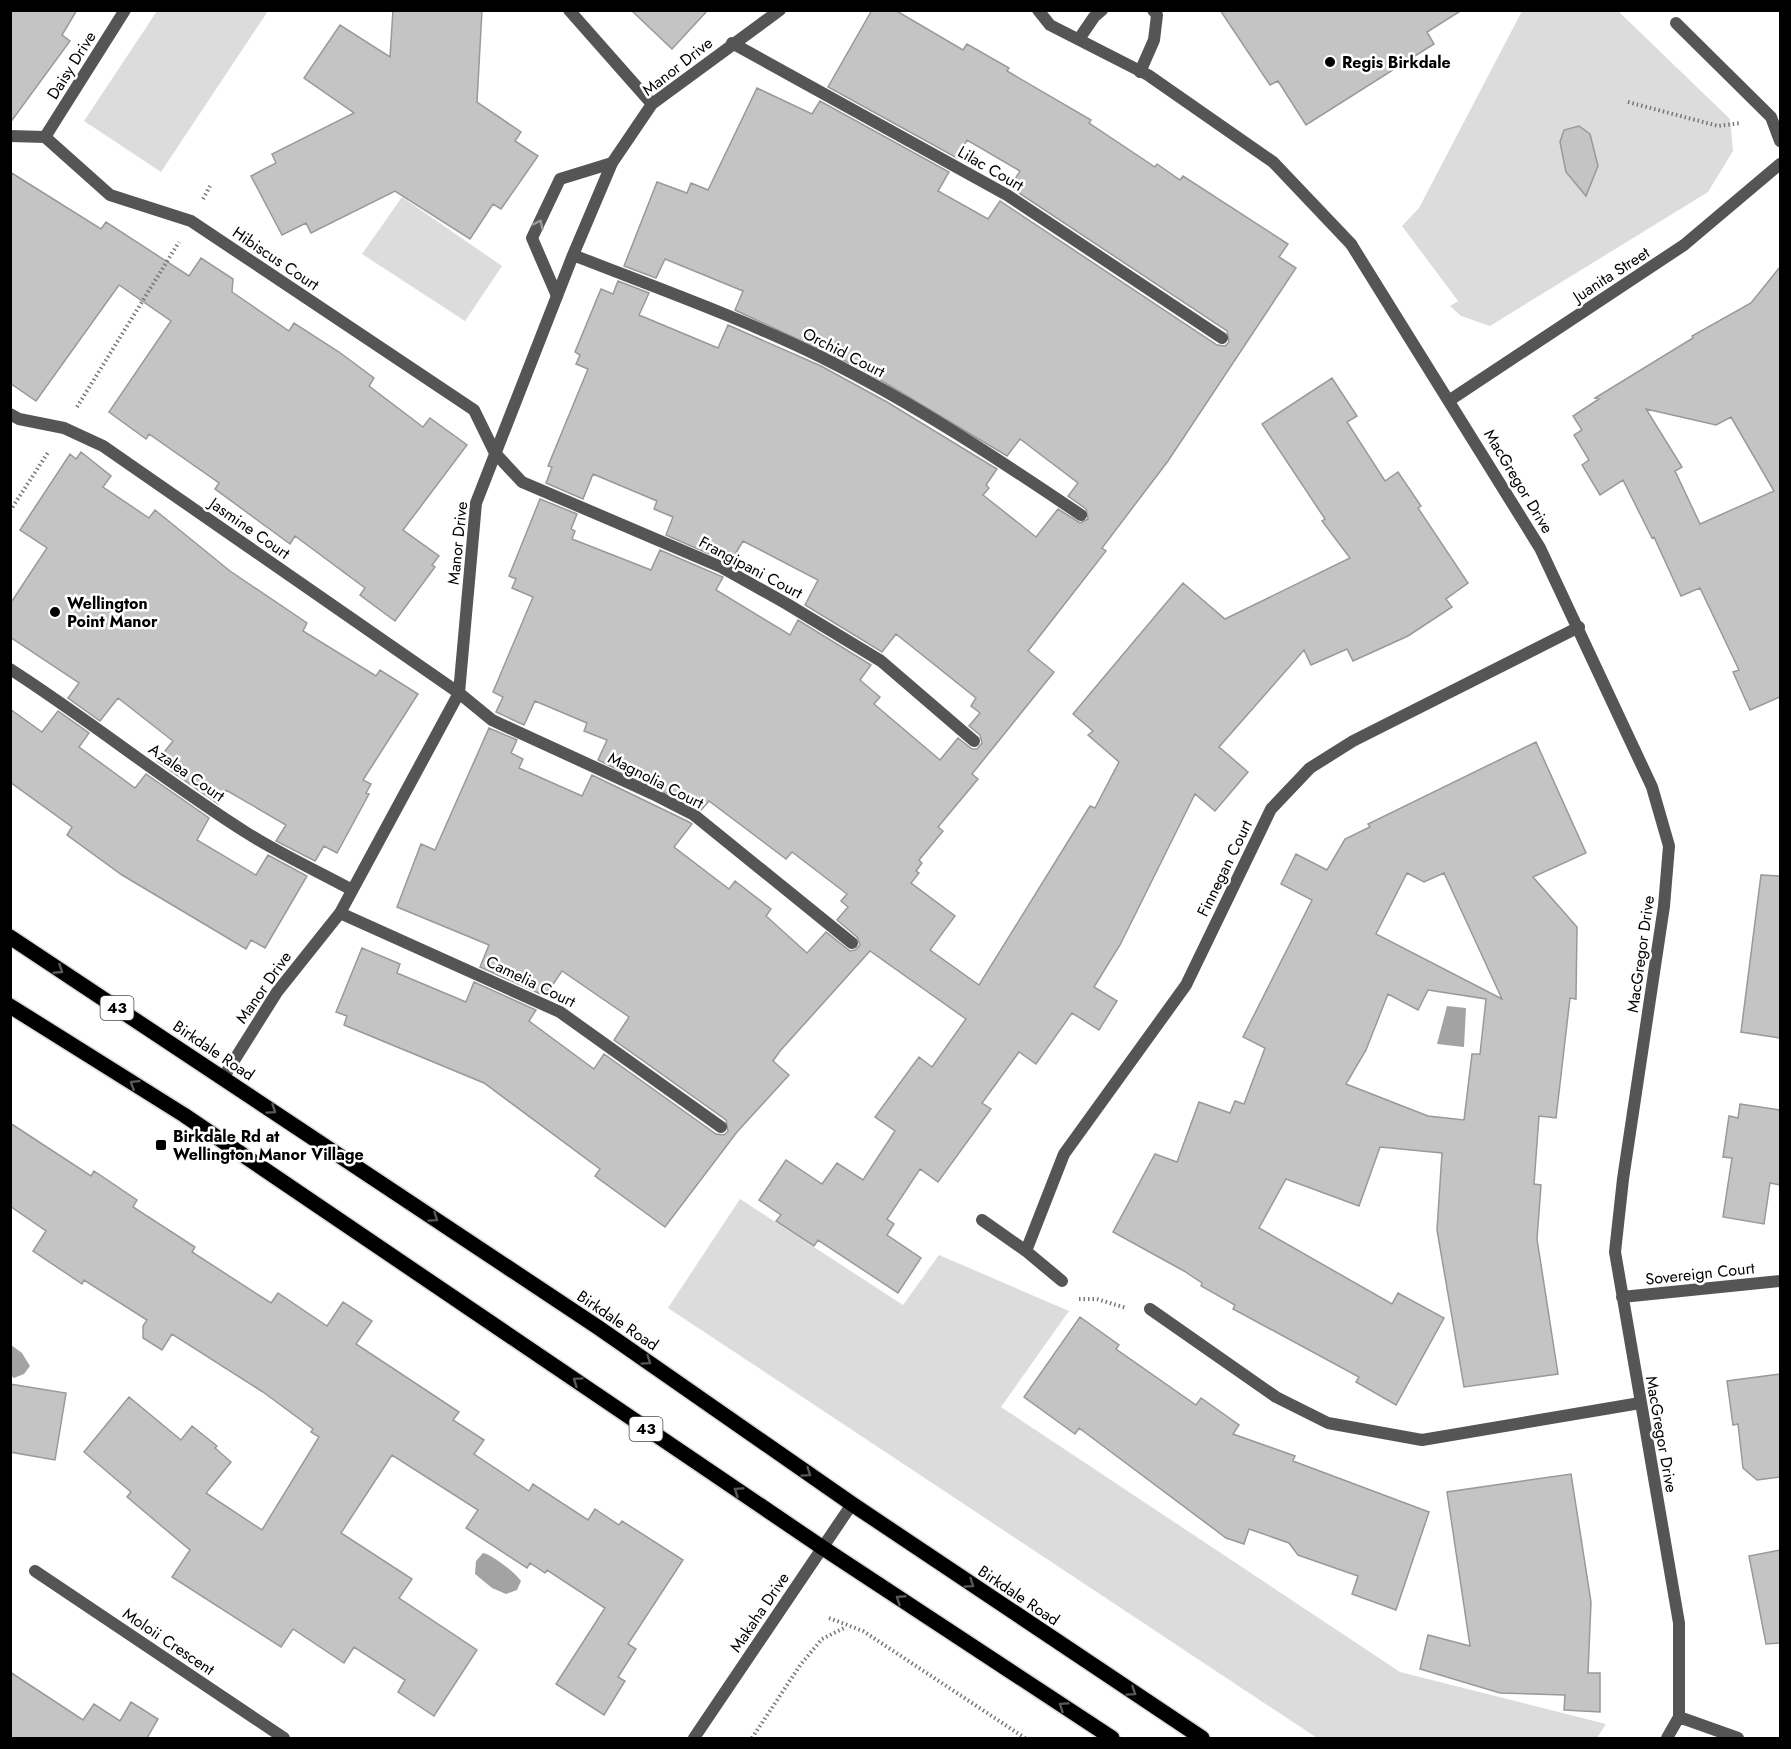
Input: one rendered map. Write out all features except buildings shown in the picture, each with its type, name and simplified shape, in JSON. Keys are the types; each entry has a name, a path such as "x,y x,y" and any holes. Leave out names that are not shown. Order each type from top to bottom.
{"main road":[{"name":"Birkdale Road","path":"10,937 599,1328 852,1504 1202,1738"},
{"name":"43","path":"10,1006 184,1115 822,1548 1112,1738"}],"street":[{"name":"Daisy Drive","path":"45,137 125,10"},
{"path":"569,10 652,104"},
{"name":"Manor Drive","path":"223,1078 277,992 340,913 459,693 476,503 573,255 612,163 652,104 732,43 780,10"},
{"name":"MacGregor Drive","path":"1038,10 1050,25 1140,72 1273,162 1352,244 1540,548 1653,787 1669,846 1664,906 1623,1179 1615,1252 1679,1623 1679,1717 1667,1738"},
{"path":"1079,39 1094,17 1102,10"},
{"path":"1140,72 1154,40 1157,15 1153,10"},
{"path":"1676,23 1771,117 1780,141"},
{"name":"Lilac Court","path":"732,43 1007,195 1222,338"},
{"path":"10,136 45,137"},
{"name":"Hibiscus Court","path":"45,137 110,195 191,221 474,410 495,453"},
{"path":"558,296 532,238 560,179 612,163"},
{"name":"Juanita Street","path":"1450,400 1684,245 1780,164"},
{"name":"Orchid Court","path":"573,255 760,328 825,359 933,419 1081,515"},
{"name":"Jasmine Court","path":"10,414 19,419 64,428 103,446 459,693"},
{"name":"Frangipani Court","path":"495,453 522,483 721,567 856,644 881,661 974,741"},
{"name":"Finnegan Court","path":"1026,1251 1064,1154 1186,985 1271,809 1310,768 1353,741 1579,627"},
{"name":"Azalea Court","path":"10,669 76,711 152,768 248,834 351,890"},
{"name":"Magnolia Court","path":"459,693 492,720 694,815 852,943"},
{"name":"Camelia Court","path":"340,913 560,1012 721,1127"},
{"path":"982,1220 1026,1251 1062,1281"},
{"name":"Sovereign Court","path":"1622,1297 1780,1281"},
{"path":"1150,1309 1276,1397 1328,1423 1422,1440 1640,1403"},
{"name":"Makaha Drive","path":"694,1738 852,1504"},
{"name":"Moloii Crescent","path":"35,1571 284,1738"},
{"path":"1679,1717 1738,1738"}],"path":[{"path":"1628,102 1718,126 1745,122"},
{"path":"10,511 64,428 191,221 210,186"},
{"path":"1062,1281 1078,1299 1097,1299 1122,1308 1150,1309"},
{"path":"829,1618 863,1631 1025,1738"},
{"path":"752,1738 822,1639 847,1626"}],"shaded area":[{"path":"157,11 268,11 161,172 84,121"},
{"path":"1522,11 1618,11 1730,119 1733,151 1708,192 1490,326 1461,316 1450,306 1458,301 1402,226 1419,208"},
{"path":"402,197 502,266 465,321 362,254"},
{"path":"1447,1006 1466,1008 1464,1047 1437,1044"},
{"path":"740,1199 903,1305 939,1255 1069,1311 1001,1407 1400,1672 1606,1724 1597,1738 1317,1738 668,1308"},
{"path":"11,1345 22,1353 30,1366 24,1374 14,1378 11,1376"},
{"path":"483,1553 497,1560 521,1581 517,1590 506,1594 492,1588 475,1574 476,1561"}],"place":[{"name":"Regis Birkdale","path":"1330,62"},
{"name":"Wellington Point Manor","path":"55,612"},
{"name":"Birkdale Rd at Wellington Manor Village","path":"161,1145"}]}
